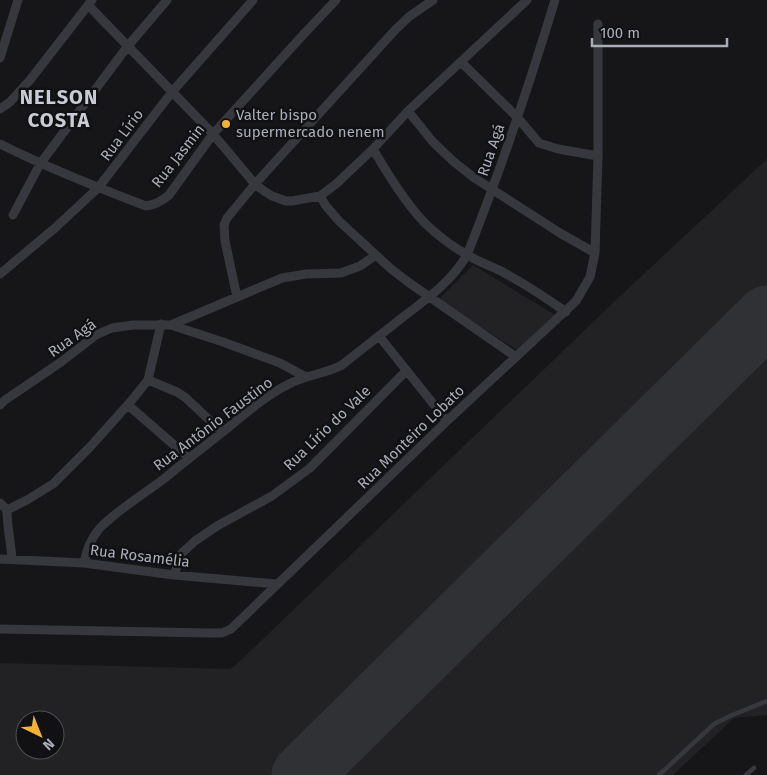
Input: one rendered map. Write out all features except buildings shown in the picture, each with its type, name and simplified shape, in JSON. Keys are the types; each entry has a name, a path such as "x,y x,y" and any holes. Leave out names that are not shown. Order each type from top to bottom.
{"street":[{"path":"0,58 18,0"},
{"path":"13,215 40,164 127,47 167,0"},
{"name":"Rua Lírio","path":"0,274 55,228 98,188 172,92 253,0"},
{"name":"Rua Jasmin","path":"0,144 40,164 98,188 146,206 153,205 169,195 212,134 336,0"},
{"path":"238,297 225,241 224,225 227,218 255,184 396,29 410,16 433,0"},
{"path":"0,109 10,102 30,80 90,3 127,47 212,134 255,184 272,196 286,201 320,196 336,184 408,111 527,0"},
{"name":"Rua Agá","path":"430,297 461,265 467,255 492,190 555,0"},
{"name":"Rua Monteiro Lobato","path":"0,629 222,633 231,629 447,421 576,302 590,277 595,253 598,156 598,24"},
{"path":"461,62 517,116 539,143 558,149 598,156"},
{"path":"408,111 433,142 473,177 560,233 595,253"},
{"path":"373,148 409,205 427,226 467,255 516,279 542,294 566,312"},
{"path":"320,196 339,221 402,277 516,357"},
{"name":"Rua Agá","path":"0,405 96,335 112,328 166,324 282,278 306,274 341,273 360,266 376,255"},
{"name":"Rua Antônio Faustino","path":"84,563 87,549 98,530 222,432 269,396 289,384 306,377 333,370 342,365 430,297"},
{"path":"12,559 3,507 27,500 53,484 128,405 148,380 166,324"},
{"name":"Rua Agá","path":"166,324 280,362 306,377"},
{"path":"379,336 447,421"},
{"name":"Rua Lírio do Vale","path":"174,575 182,553 195,541 272,496 310,468 406,371"},
{"path":"148,380 177,392 222,432"},
{"path":"128,405 189,458"},
{"name":"Rua Rosamélia","path":"0,559 84,563 174,575 277,584"}],"lane":[{"path":"659,775 714,724 767,701"},
{"path":"746,775 754,768"}],"shaded area":[{"path":"767,159 767,715 734,718 673,775 0,775 0,663 230,669 617,299"},
{"path":"473,265 555,315 517,350 438,300"}],"runway":[{"path":"302,775 767,316"}],"place":[{"name":"Valter bispo supermercado nenem","path":"226,124"}],"district":[{"name":"NELSON COSTA","path":"59,108"}]}
